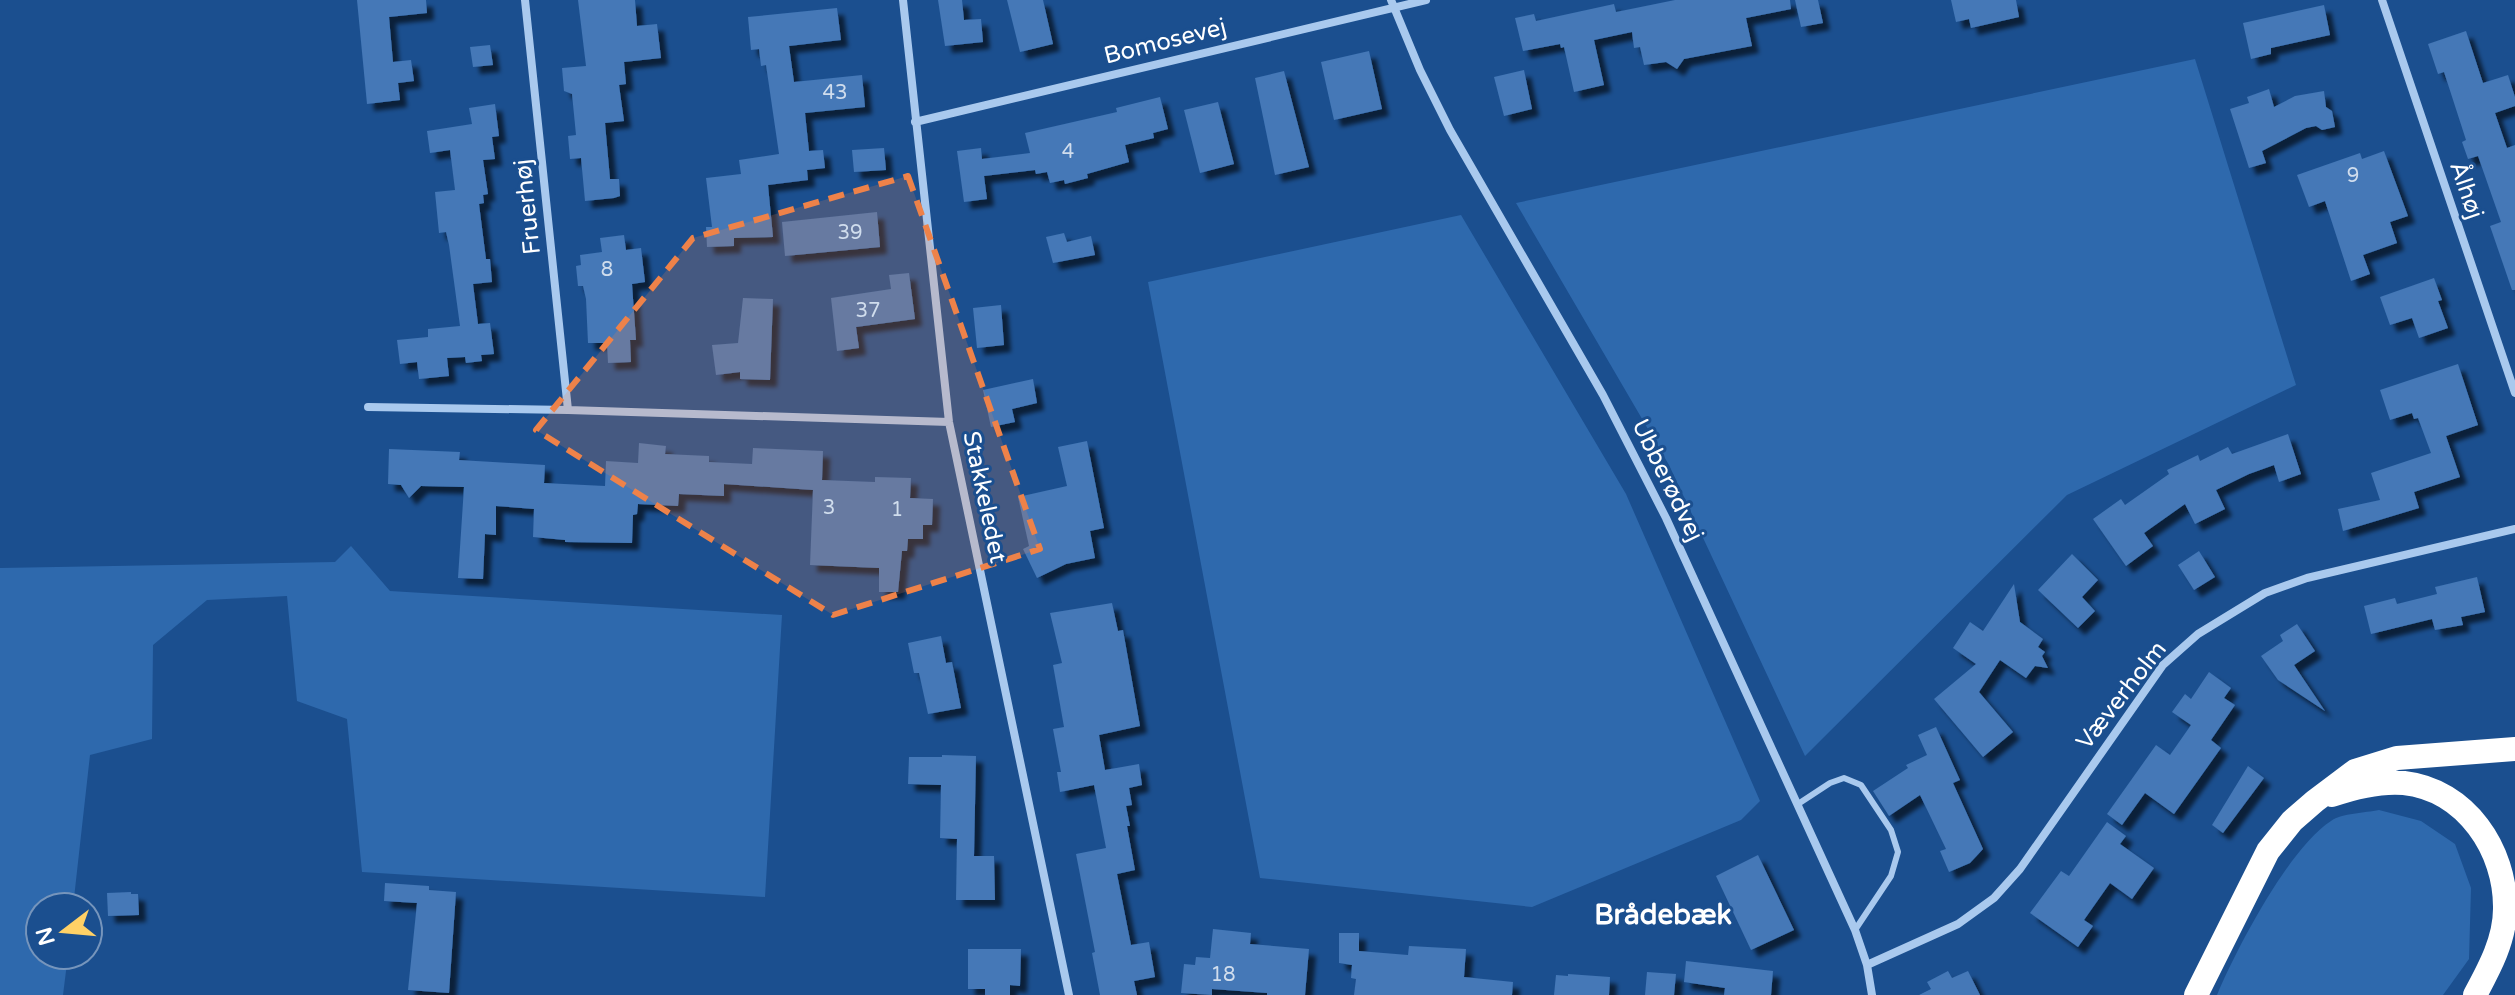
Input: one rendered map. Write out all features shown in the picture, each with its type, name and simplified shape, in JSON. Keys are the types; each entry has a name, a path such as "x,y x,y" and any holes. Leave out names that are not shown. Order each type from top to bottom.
{"highway":[{"path":"2196,995 2268,851 2292,821 2315,801 2355,771 2397,758 2515,749"},
{"path":"2315,801 2354,788 2379,783 2405,783 2433,791 2460,806 2484,831 2498,865 2505,910 2495,957 2475,995"}],"street":[{"name":"Fruerhøj","path":"525,0 568,410"},
{"name":"Stakkeledet","path":"903,0 949,422 1069,995"},
{"name":"Bomosevej","path":"915,122 1392,4 1426,0"},
{"name":"Ålhøj","path":"2382,0 2515,393"},
{"name":"Ubberødvej","path":"1392,4 1450,130 1603,395 1666,518 1855,930 1867,965 1872,995"},
{"path":"368,407 949,422"},
{"name":"Væverholm","path":"1867,965 1958,924 1994,898 2020,869 2163,665 2198,634 2265,593 2307,578 2515,529"}],"lane":[{"path":"1798,804 1830,783 1844,778 1861,785 1891,830 1898,852 1891,876 1855,930"}],"highlighted area":[{"path":"908,176 1040,549 833,615 536,430 693,238"}],"shaded area":[{"path":"2195,59 2296,385 2067,495 1805,756 1669,465 1516,203"},
{"path":"1461,215 1626,494 1760,801 1741,820 1532,907 1260,878 1148,282"},
{"path":"351,546 390,591 782,615 765,897 362,872 347,719 297,701 287,596 207,600 153,645 152,739 90,755 75,891 24,891 24,971 66,971 63,995 0,995 0,568 335,562"},
{"path":"2379,810 2421,821 2455,844 2471,888 2469,959 2443,995 2217,995 2251,926 2298,853 2315,834 2336,818"}],"building":[{"path":"357,0 426,0 427,13 389,17 393,62 411,60 414,81 398,83 400,100 367,104"},
{"path":"578,0 635,0 637,26 657,24 661,58 624,62 626,84 619,85 624,121 605,123 610,179 619,179 620,196 614,198 585,201 581,158 570,159 568,136 576,135 572,94 564,91 562,68 586,66"},
{"path":"938,0 962,0 964,20 981,19 983,42 945,46"},
{"path":"1007,0 1043,0 1053,44 1020,52"},
{"path":"1675,0 1790,0 1791,9 1746,18 1752,46 1684,59 1677,69 1666,62 1644,65 1640,47 1634,48 1632,32 1594,40 1604,85 1574,92 1564,47 1561,48 1560,44 1523,51 1515,18 1534,14 1536,21 1614,4 1616,12"},
{"path":"1795,0 1818,0 1823,23 1801,27"},
{"path":"1951,0 2016,0 2019,17 1971,28 1969,19 1956,22"},
{"path":"2324,5 2330,35 2271,48 2271,54 2251,59 2243,23"},
{"path":"837,8 841,40 789,46 794,82 862,75 865,107 805,113 809,151 823,150 825,168 807,170 808,180 768,185 773,237 734,238 734,246 707,247 706,227 712,227 706,178 741,174 739,160 779,154 766,65 761,66 759,49 751,50 748,17"},
{"path":"2466,31 2483,83 2508,75 2515,97 2515,106 2495,113 2507,148 2515,145 2515,290 2512,290 2490,226 2501,222 2478,156 2468,159 2462,142 2466,140 2444,72 2438,74 2428,44"},
{"path":"490,45 493,65 473,67 470,47"},
{"path":"1369,51 1382,109 1334,120 1321,62"},
{"path":"1524,70 1532,109 1504,116 1494,77"},
{"path":"1284,71 1309,167 1275,175 1255,78"},
{"path":"2269,89 2274,107 2295,96 2324,91 2326,107 2332,111 2335,127 2322,130 2316,126 2306,128 2262,151 2266,163 2249,168 2230,109 2249,103 2247,97"},
{"path":"1160,97 1168,129 1153,133 1154,138 1125,145 1129,162 1065,184 1064,180 1050,183 1047,172 1036,174 1035,170 984,176 987,199 964,202 957,151 981,148 982,159 1030,153 1025,133 1117,112 1116,108"},
{"path":"1218,102 1234,164 1200,173 1184,110"},
{"path":"495,104 499,136 492,137 495,159 483,160 488,194 483,195 484,203 479,204 492,282 473,284 478,324 490,323 494,354 481,355 482,361 466,363 465,357 447,358 449,376 419,379 417,362 400,364 397,340 428,337 428,329 460,326 449,245 446,232 439,233 435,192 455,190 450,150 430,153 427,131 472,124 469,108"},
{"path":"884,148 886,170 854,172 852,150"},
{"path":"2384,151 2408,216 2390,222 2397,243 2363,255 2370,274 2351,281 2325,201 2309,207 2297,175 2360,153 2362,159"},
{"path":"877,212 880,247 785,256 782,222"},
{"path":"1064,233 1067,242 1091,236 1095,255 1053,263 1046,237"},
{"path":"624,235 626,250 641,248 645,282 632,284 636,340 630,340 631,362 608,363 607,343 588,343 586,299 583,286 578,286 576,266 581,265 580,255 602,252 600,238"},
{"path":"909,273 915,319 856,327 859,348 837,351 831,298 891,289 889,275"},
{"path":"2434,278 2448,328 2419,338 2412,318 2390,325 2380,297"},
{"path":"743,298 773,299 770,380 740,379 740,372 716,375 712,345 738,343"},
{"path":"1001,305 1004,345 977,348 973,308"},
{"path":"2458,364 2478,425 2446,436 2460,477 2414,492 2419,508 2343,531 2338,509 2380,500 2371,473 2431,453 2418,418 2414,419 2412,413 2390,420 2380,390"},
{"path":"1033,379 1037,403 1012,409 1015,422 991,427 983,390"},
{"path":"2288,434 2301,474 2279,482 2274,465 2249,474 2216,490 2225,509 2195,524 2185,504 2144,533 2153,546 2126,566 2093,519 2121,499 2125,505 2169,474 2167,470 2198,455 2200,461 2228,447 2232,454"},
{"path":"1087,441 1104,528 1090,531 1095,558 1066,564 1037,578 1023,549 1029,546 1018,497 1067,486 1058,447"},
{"path":"639,443 666,446 665,454 709,456 709,462 752,464 753,448 823,451 822,480 875,482 875,477 911,478 910,498 933,499 932,525 923,525 923,539 908,539 907,551 902,551 898,592 879,592 879,568 810,565 813,490 724,484 724,496 679,494 678,506 638,504 637,514 633,515 632,543 565,542 533,537 534,509 496,506 496,535 485,534 483,579 458,578 464,487 421,486 409,498 401,485 388,484 389,449 460,452 459,460 545,465 544,483 605,486 606,461 638,463"},
{"path":"2199,551 2215,577 2194,590 2178,565"},
{"path":"2072,554 2098,580 2082,597 2095,611 2078,628 2038,590"},
{"path":"2477,577 2485,612 2461,617 2463,625 2435,630 2432,619 2371,634 2364,606 2395,598 2397,604 2437,594 2435,587"},
{"path":"2014,584 2020,622 2043,639 2038,647 2045,652 2042,656 2048,668 2035,666 2026,678 2000,660 1979,692 2013,732 1983,757 1934,699 1976,664 1953,648 1970,622 1983,631"},
{"path":"1112,603 1118,631 1123,630 1140,726 1099,735 1105,770 1139,764 1142,785 1129,788 1132,805 1126,806 1135,870 1117,874 1131,945 1149,942 1155,977 1134,981 1137,995 1100,995 1076,854 1106,848 1094,785 1060,792 1057,772 1061,772 1053,729 1064,727 1053,665 1062,663 1050,613"},
{"path":"2297,624 2315,651 2294,665 2325,711 2278,680 2261,656 2283,641 2280,635"},
{"path":"941,636 946,663 952,662 961,708 928,714 919,673 914,673 908,643"},
{"path":"2209,672 2231,688 2224,698 2235,705 2211,740 2221,748 2174,814 2145,793 2122,825 2107,814 2156,745 2170,755 2191,725 2172,712 2185,694 2191,699"},
{"path":"1936,727 1960,780 1953,783 1983,849 1970,863 1949,872 1940,851 1946,849 1920,795 1889,816 1873,791 1908,768 1906,765 1927,755 1918,735"},
{"path":"976,756 974,856 994,856 995,900 956,900 957,839 940,838 941,785 908,784 909,757"},
{"path":"2248,766 2264,778 2223,833 2212,825"},
{"path":"2107,822 2126,836 2120,844 2154,868 2132,899 2110,883 2084,920 2093,926 2078,947 2030,913 2061,871 2069,876"},
{"path":"1758,855 1794,930 1751,950 1716,876"},
{"path":"385,883 429,886 429,890 456,892 449,993 408,990 417,903 384,901"},
{"path":"107,893 138,894 139,915 108,916"},
{"path":"1213,929 1251,933 1250,944 1309,949 1305,995 1267,995 1212,989 1212,995 1181,993 1184,964 1195,965 1196,957 1210,958"},
{"path":"1339,933 1359,933 1359,951 1408,955 1409,946 1466,949 1464,977 1513,982 1512,995 1354,995 1356,979 1351,978 1352,965 1339,963"},
{"path":"968,949 1021,949 1020,986 1010,985 1010,995 985,995 985,989 968,989"},
{"path":"1686,961 1773,971 1771,995 1724,995 1725,988 1684,982"},
{"path":"1948,971 1952,978 1968,971 1980,995 1919,995 1931,989 1927,982"},
{"path":"1647,972 1676,974 1674,995 1645,995"},
{"path":"1556,975 1610,977 1609,995 1554,995"}],"district":[{"name":"Brådebæk","path":"1663,914"}]}
